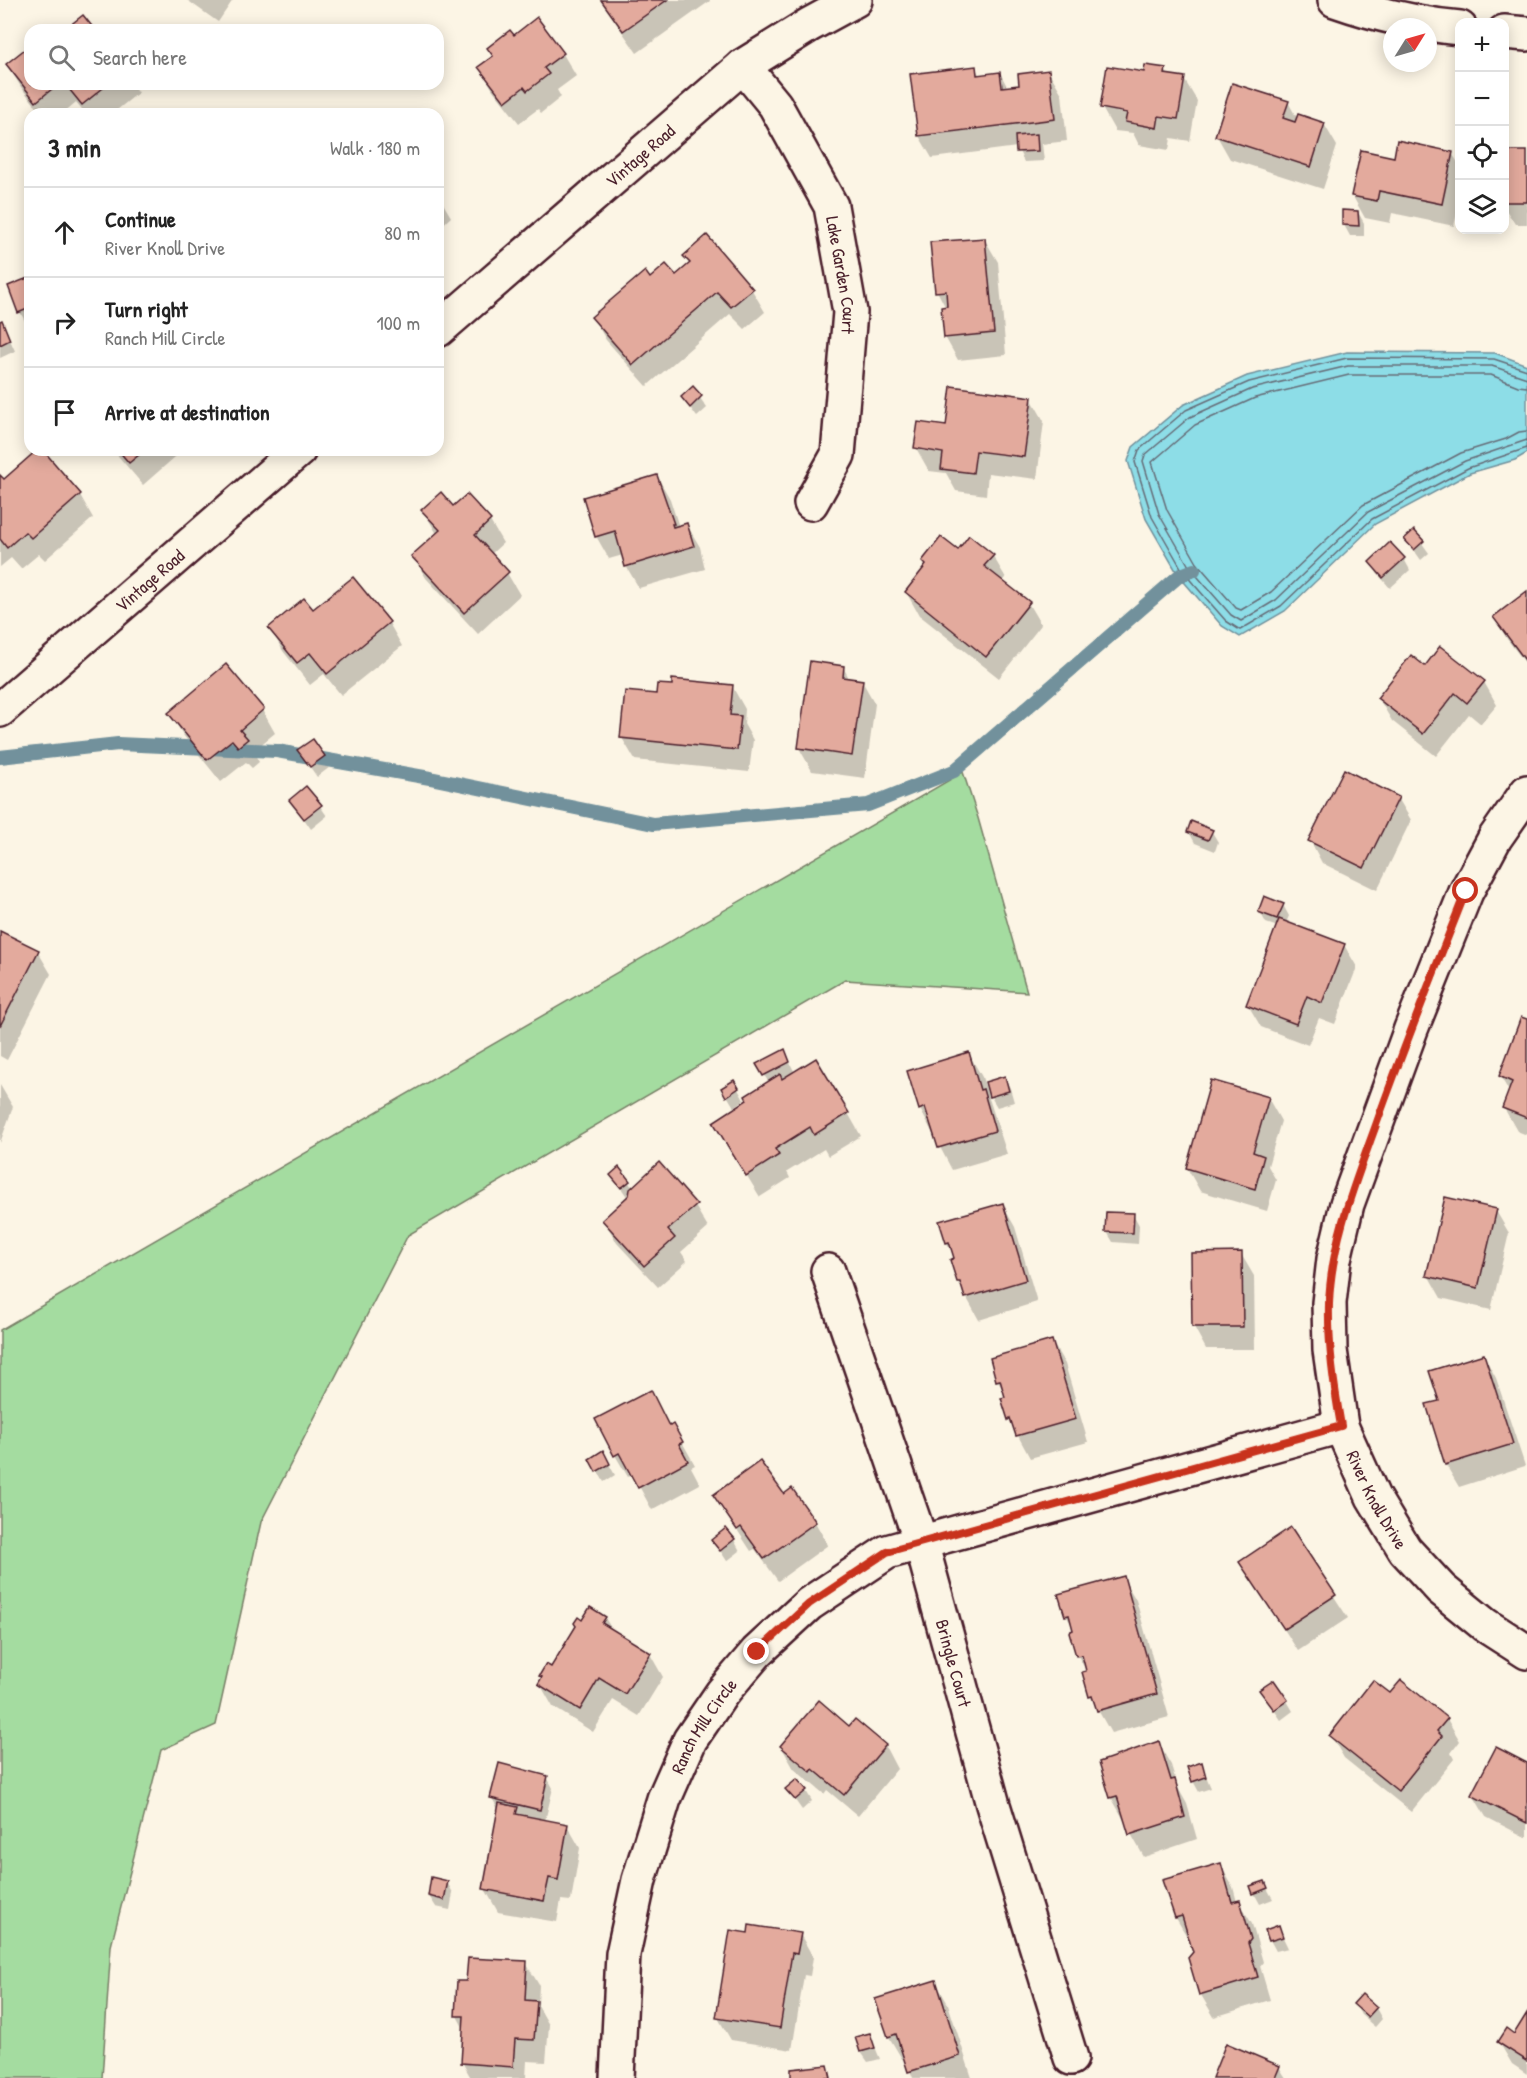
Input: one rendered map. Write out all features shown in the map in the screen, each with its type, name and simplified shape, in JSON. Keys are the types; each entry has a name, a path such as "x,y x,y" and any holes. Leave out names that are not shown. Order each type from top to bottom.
{"street":[{"name":"Vintage Road","path":"444,325 743,66 855,0"},
{"path":"1335,0 1370,12 1455,27"},
{"path":"1509,32 1527,34"},
{"name":"Lake Garden Court","path":"743,66 775,105 831,206 850,312 838,455 811,503"},
{"name":"Vintage Road","path":"0,710 292,456"},
{"name":"River Knoll Drive","path":"1527,792 1495,838 1466,891 1410,1029 1347,1204 1334,1259 1329,1303 1330,1350 1341,1426 1373,1497 1405,1550 1441,1589 1485,1625 1527,1652"},
{"name":"Bringle Court","path":"828,1271 921,1542 993,1805 1071,2058"},
{"name":"Ranch Mill Circle","path":"617,2078 623,1954 639,1880 664,1799 690,1740 722,1693 757,1652 809,1604 887,1552 1341,1426"}],"green space":[{"path":"963,772 1027,992 845,980 408,1235 261,1522 216,1725 161,1750 111,1946 102,2078 0,2078 0,1330"}],"water":[{"path":"1347,352 1495,353 1527,365 1527,453 1515,460 1470,473 1375,524 1285,611 1240,637 1222,626 1179,576 1146,519 1128,461 1133,447 1183,405 1247,376"}],"building":[{"path":"601,0 667,0 623,31"},
{"path":"83,15 90,24 72,24"},
{"path":"537,17 564,53 544,68 549,74 527,91 524,87 505,102 478,67 493,56 487,48 510,30 514,35"},
{"path":"24,50 24,87 6,64"},
{"path":"1145,65 1166,68 1165,74 1185,77 1178,119 1159,116 1157,128 1125,122 1127,113 1100,108 1107,66 1144,72"},
{"path":"976,66 977,75 1000,72 1002,87 1019,85 1018,74 1049,70 1055,119 918,136 910,74"},
{"path":"1232,83 1289,101 1283,118 1295,122 1298,114 1325,123 1311,167 1215,136"},
{"path":"27,90 51,90 36,102"},
{"path":"70,90 101,90 82,105"},
{"path":"1037,134 1038,151 1016,152 1015,136"},
{"path":"1397,140 1453,152 1442,204 1379,191 1377,201 1351,196 1361,150 1394,157"},
{"path":"1509,151 1527,151 1527,202 1509,202"},
{"path":"1342,210 1358,211 1359,226 1342,225"},
{"path":"707,235 753,289 731,307 717,292 633,365 591,317 645,271 650,278 666,264 676,275 690,263 683,256"},
{"path":"985,238 994,333 944,338 941,307 947,306 946,291 935,292 930,242"},
{"path":"24,279 24,310 18,313 8,286"},
{"path":"2,320 10,340 0,345 0,321"},
{"path":"693,386 702,396 690,408 681,397"},
{"path":"951,386 1032,397 1024,457 976,451 973,473 941,469 943,453 914,448 918,422 946,426"},
{"path":"30,456 48,456 81,494 31,538 25,532 7,548 0,539 0,475 4,479"},
{"path":"123,456 138,456 129,463"},
{"path":"657,475 674,524 672,524 673,527 687,523 694,546 625,567 615,531 595,537 583,497"},
{"path":"441,492 453,506 467,494 491,520 475,535 509,572 464,613 411,556 440,530 421,510"},
{"path":"1414,530 1424,541 1414,550 1404,539"},
{"path":"969,535 994,555 984,566 1030,602 986,657 905,592 926,565 922,561 941,537 958,550"},
{"path":"1390,542 1405,558 1383,578 1369,562"},
{"path":"353,577 390,622 327,674 310,653 297,663 268,628 304,598 313,609"},
{"path":"1527,591 1527,659 1525,660 1493,617"},
{"path":"1440,646 1485,681 1467,703 1455,693 1423,734 1377,698 1411,655 1425,666"},
{"path":"810,661 844,666 843,677 863,680 852,756 798,748"},
{"path":"226,664 264,709 240,730 248,739 238,747 232,740 207,760 168,713"},
{"path":"672,679 733,685 730,715 741,716 737,750 620,738 625,691 656,694 657,684 672,685"},
{"path":"313,739 325,756 310,767 297,750"},
{"path":"1344,769 1399,797 1364,868 1308,841"},
{"path":"306,786 322,805 304,819 289,800"},
{"path":"1191,821 1213,830 1208,840 1187,832"},
{"path":"1264,896 1284,904 1277,919 1258,912"},
{"path":"1279,919 1345,944 1322,1003 1307,996 1296,1024 1246,1005"},
{"path":"0,931 39,950 0,1026"},
{"path":"1521,1017 1527,1019 1527,1118 1502,1108 1512,1082 1499,1076"},
{"path":"785,1049 790,1062 763,1076 756,1064"},
{"path":"969,1052 995,1131 938,1148 925,1107 919,1110 907,1071"},
{"path":"816,1058 849,1113 814,1135 810,1127 775,1149 779,1155 746,1176 713,1122 747,1100 745,1096 780,1074 782,1079"},
{"path":"1005,1076 1009,1091 989,1097 985,1082"},
{"path":"734,1080 739,1088 726,1097 721,1088"},
{"path":"1211,1080 1269,1097 1253,1152 1264,1156 1255,1189 1186,1168"},
{"path":"659,1162 697,1205 668,1230 675,1238 644,1266 602,1220"},
{"path":"619,1167 630,1181 621,1188 610,1175"},
{"path":"1445,1197 1497,1209 1478,1288 1426,1276"},
{"path":"1003,1203 1026,1280 965,1298 950,1260 954,1258 949,1242 946,1243 939,1221"},
{"path":"1106,1212 1134,1213 1133,1233 1105,1232"},
{"path":"1242,1252 1243,1327 1192,1327 1191,1253"},
{"path":"1052,1340 1076,1419 1016,1436 1001,1398 1005,1397 1000,1380 996,1381 990,1358"},
{"path":"1484,1354 1513,1444 1445,1465 1426,1404 1439,1401 1429,1371"},
{"path":"651,1390 668,1424 670,1426 673,1424 683,1442 679,1444 688,1461 638,1488 619,1453 614,1456 595,1419"},
{"path":"603,1450 610,1464 596,1472 589,1459"},
{"path":"760,1461 784,1494 792,1488 816,1522 764,1559 741,1527 737,1530 713,1495"},
{"path":"1291,1527 1336,1595 1284,1629 1239,1562"},
{"path":"726,1528 735,1539 720,1551 711,1540"},
{"path":"1124,1576 1157,1694 1097,1711 1092,1696 1089,1697 1082,1672 1086,1671 1082,1655 1076,1656 1069,1632 1073,1630 1069,1615 1065,1616 1058,1594"},
{"path":"590,1607 606,1617 602,1623 651,1653 625,1694 599,1678 580,1710 538,1684 542,1677 539,1676 546,1664 551,1667 576,1626 574,1623 578,1617 582,1620"},
{"path":"1274,1680 1288,1700 1274,1710 1259,1690"},
{"path":"1373,1680 1390,1693 1401,1680 1448,1718 1437,1731 1442,1736 1398,1791 1329,1736"},
{"path":"819,1700 849,1726 855,1719 886,1745 844,1795 780,1746"},
{"path":"1159,1741 1171,1780 1175,1779 1185,1817 1129,1835 1117,1796 1110,1798 1099,1762"},
{"path":"1496,1747 1527,1763 1527,1823 1471,1795"},
{"path":"1202,1762 1206,1777 1192,1782 1187,1767"},
{"path":"499,1763 548,1776 540,1810 490,1798"},
{"path":"797,1779 807,1790 795,1800 785,1789"},
{"path":"499,1803 518,1807 516,1814 568,1824 558,1880 549,1878 544,1901 483,1889"},
{"path":"1221,1863 1232,1902 1240,1900 1251,1939 1248,1943 1258,1977 1199,1995 1188,1958 1193,1952 1182,1916 1175,1918 1162,1880"},
{"path":"431,1877 448,1881 444,1900 428,1896"},
{"path":"1265,1881 1268,1888 1253,1894 1250,1886"},
{"path":"749,1925 801,1933 797,1954 792,1953 780,2028 716,2018 730,1930 748,1933"},
{"path":"1279,1925 1283,1937 1269,1941 1265,1930"},
{"path":"468,1958 527,1961 525,2000 537,2001 534,2040 515,2039 513,2067 461,2063 464,2016 455,2016 457,1981 466,1981"},
{"path":"936,1980 960,2056 908,2072 896,2034 888,2037 875,1999"},
{"path":"1362,1994 1377,2007 1368,2017 1353,2004"},
{"path":"1527,2013 1527,2061 1497,2042 1506,2028 1514,2034"},
{"path":"870,2033 875,2048 860,2052 855,2037"},
{"path":"1226,2043 1280,2066 1275,2078 1212,2078"},
{"path":"828,2065 831,2078 791,2078 791,2069"}],"waterway":[{"path":"0,757 118,744 277,751 430,778 653,824 868,805 954,771 1179,576 1194,570"}],"route":[{"path":"757,1652 809,1604 887,1552 1341,1426 1330,1350 1329,1303 1334,1259 1347,1204 1410,1029 1466,891"}]}
